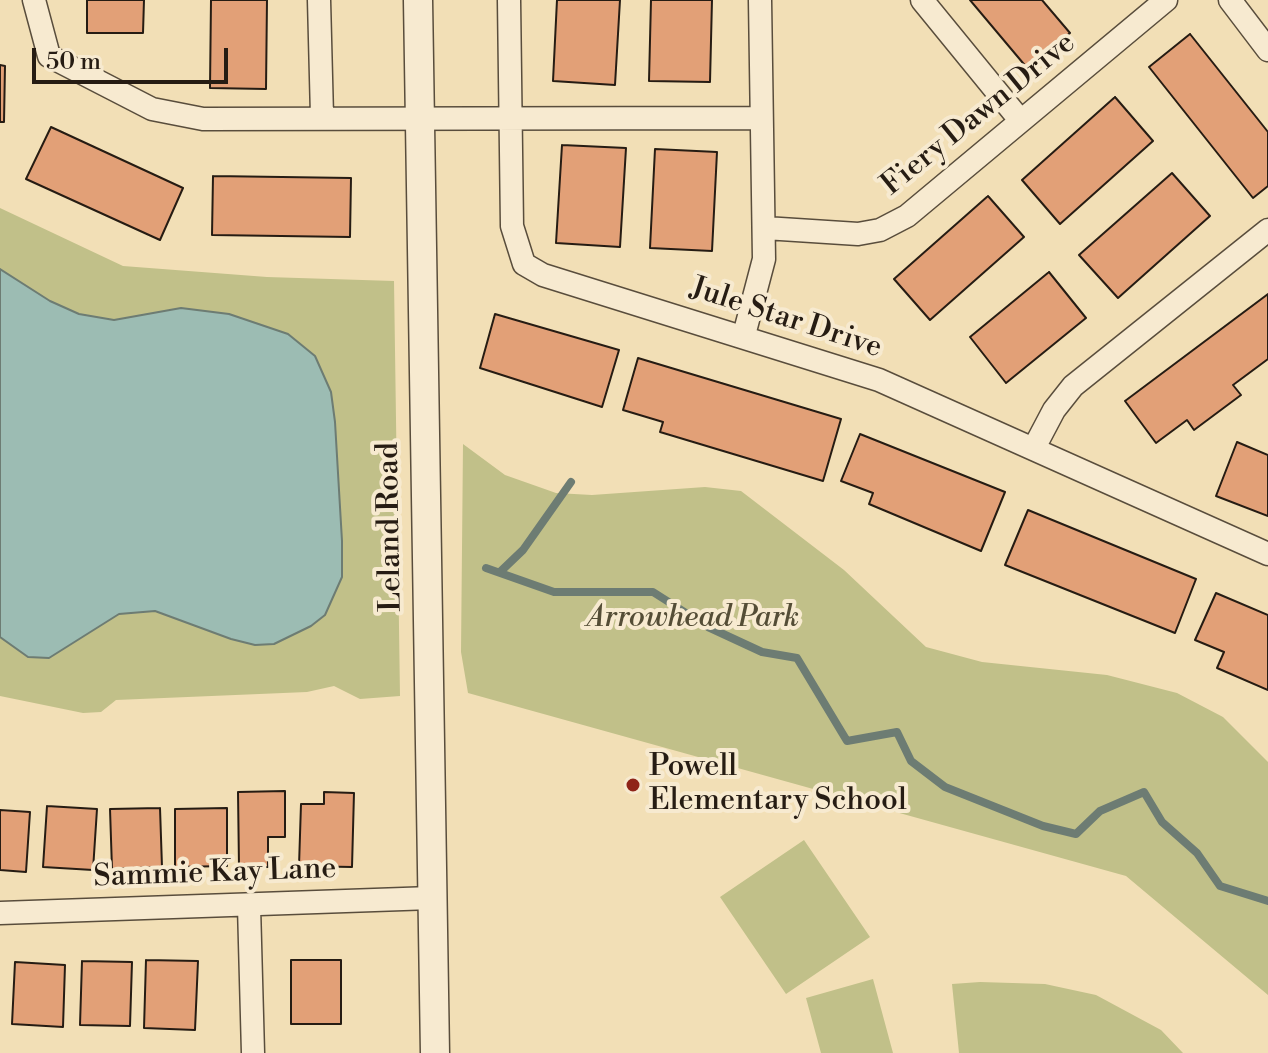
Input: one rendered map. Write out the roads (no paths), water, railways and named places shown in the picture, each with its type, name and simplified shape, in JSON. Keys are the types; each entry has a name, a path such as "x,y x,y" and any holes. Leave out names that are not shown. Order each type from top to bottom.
{"street":[{"path":"34,0 49,56 152,109 203,119 322,116 761,118"},
{"path":"319,0 322,116"},
{"name":"Leland Road","path":"418,0 435,1053"},
{"name":"Jule Star Drive","path":"509,0 513,118 512,226 524,264 543,275 744,335 879,380 1035,446 1268,554"},
{"path":"744,335 764,259 760,0"},
{"path":"922,0 1020,120"},
{"name":"Fiery Dawn Drive","path":"765,228 858,234 880,230 907,216 1166,0"},
{"path":"1230,0 1268,50"},
{"path":"1035,446 1054,410 1073,386 1268,230"},
{"name":"Sammie Kay Lane","path":"0,913 432,898"},
{"path":"249,906 253,1053"}],"water":[{"path":"0,269 50,301 79,314 114,320 181,308 229,314 288,334 315,356 331,392 342,541 342,577 325,615 311,626 274,644 255,645 231,639 155,611 119,614 49,658 28,657 0,637"}],"waterway":[{"path":"500,572 523,550 571,482"},
{"path":"486,568 554,592 653,592 708,627 762,652 797,658 847,741 897,732 911,761 945,787 1043,826 1076,834 1100,811 1144,792 1162,822 1197,853 1220,886 1268,901"}],"place":[{"name":"Powell Elementary School","path":"633,785"}],"park label":[{"name":"Arrowhead Park","path":"693,619"}]}
